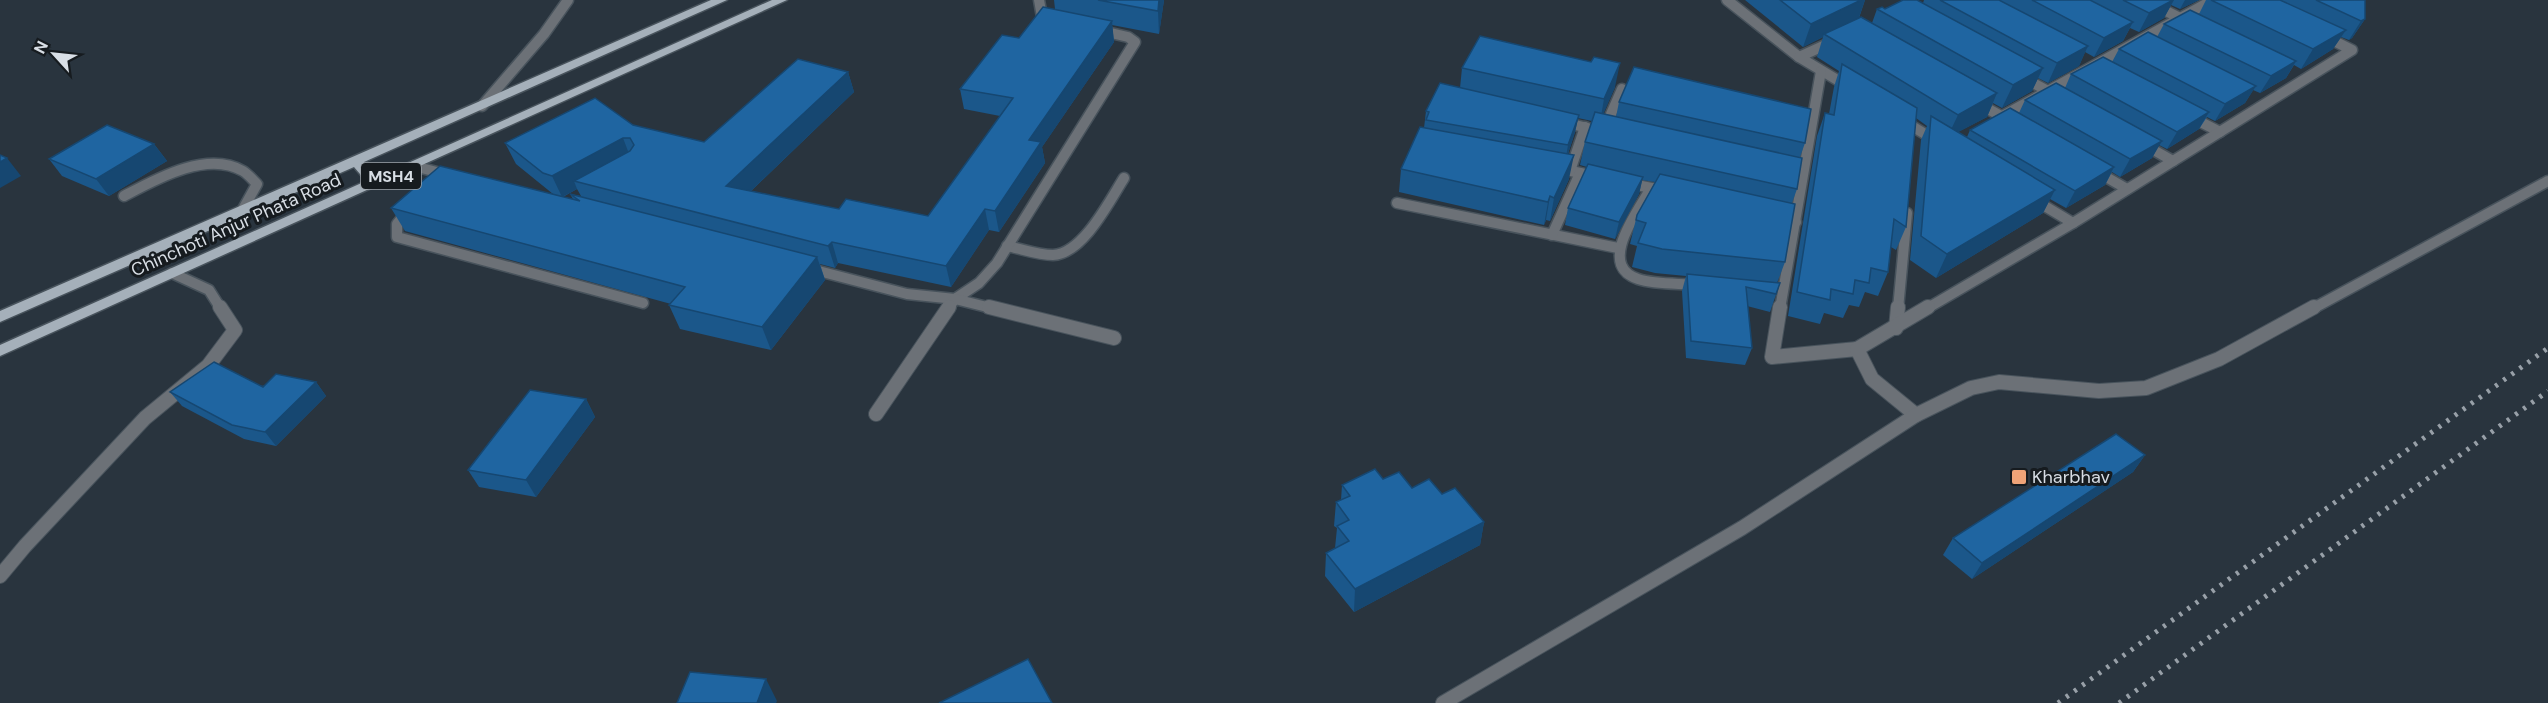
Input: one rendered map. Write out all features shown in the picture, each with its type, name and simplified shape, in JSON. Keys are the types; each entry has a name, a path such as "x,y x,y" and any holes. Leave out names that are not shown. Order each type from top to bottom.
{"main road":[{"name":"Chinchoti Anjur Phata Road","path":"0,317 721,0"},
{"name":"Chinchoti Anjur Phata Road","path":"0,351 782,0"},
{"path":"356,161 375,183"}],"street":[{"path":"482,106 544,34 568,0"},
{"path":"1039,0 1042,17 1059,23"},
{"path":"1727,0 1800,57 1859,93"},
{"path":"2144,0 2191,23"},
{"path":"1997,119 2213,0"},
{"path":"876,414 955,299 978,284 997,263 1136,42 1128,37 1090,28"},
{"path":"1821,71 1798,175 1796,222 1778,293 1772,357 1857,349 2073,224 2352,50 2312,31"},
{"path":"1800,57 1846,36"},
{"path":"2129,36 2150,46"},
{"path":"2084,60 2105,71"},
{"path":"2008,69 2068,103"},
{"path":"2295,74 2305,79"},
{"path":"1551,120 1609,133 1622,89"},
{"path":"2254,99 2265,104"},
{"path":"1972,100 1997,119 2021,128"},
{"path":"2178,110 2220,132"},
{"path":"1896,116 1914,133 1947,147"},
{"path":"1552,235 1575,172 1585,127"},
{"path":"2131,138 2173,161"},
{"path":"124,196 179,170 204,165 231,166 250,174 257,184 242,211"},
{"path":"414,166 457,178 435,188"},
{"path":"1547,166 1673,193"},
{"path":"2088,167 2127,189"},
{"path":"1007,246 1056,255 1075,244 1098,220 1124,178"},
{"path":"1443,703 1743,528 1916,415 1971,388 1999,382 2099,391 2146,388 2219,359 2548,181"},
{"path":"1651,188 1618,249 1617,262 1625,274 1638,279 1712,286"},
{"path":"2024,194 2073,224"},
{"path":"1896,328 1908,198"},
{"path":"418,200 398,219 395,227 397,237 643,303"},
{"path":"1397,203 1618,249"},
{"path":"1762,214 1796,222"},
{"path":"793,264 907,294 955,299 1114,338"},
{"path":"0,576 145,418 208,366 235,330 209,290 172,273"},
{"path":"1857,349 1872,379 1916,415"}],"building":[{"path":"1098,0 1159,0 1158,11"},
{"path":"1780,0 1861,0 1811,24"},
{"path":"1903,0 1917,0 2043,68 2013,85 1877,9 1882,7 1885,9"},
{"path":"1940,0 1999,0 2088,46 2057,63"},
{"path":"2032,0 2090,0 2133,22 2104,38"},
{"path":"2123,0 2173,0 2149,13"},
{"path":"2211,0 2280,0 2346,30 2313,49"},
{"path":"2316,0 2365,0 2365,19 2361,21"},
{"path":"1043,7 1112,21 1029,140 1041,142 995,211 985,209 946,266 832,242 828,246 574,181 630,151 634,145 630,138 623,138 552,176 543,173 505,143 595,98 633,125 704,142 798,59 848,72 726,186 839,209 846,199 928,216 1013,98 960,89 1002,35 1019,38"},
{"path":"2190,10 2296,61 2271,76 2164,24"},
{"path":"1861,17 1997,93 1958,115 1824,34"},
{"path":"2148,32 2256,86 2225,104 2119,49"},
{"path":"1480,36 1591,62 1594,57 1620,63 1604,99 1462,68"},
{"path":"2103,57 2209,112 2177,132 2071,74"},
{"path":"1842,64 1917,108 1906,227 1894,219 1888,272 1871,268 1869,283 1855,280 1853,294 1831,289 1830,300 1797,292 1825,113 1834,115"},
{"path":"1634,67 1811,109 1805,143 1619,102"},
{"path":"1440,83 1579,115 1568,145 1426,120 1429,112 1426,111"},
{"path":"2056,83 2162,141 2130,159 2025,100"},
{"path":"2010,108 2114,167 2075,191 1970,130"},
{"path":"1595,112 1802,158 1797,189 1585,142"},
{"path":"1931,116 2055,190 1947,254 1921,236"},
{"path":"107,125 154,144 96,179 49,159"},
{"path":"1420,127 1574,155 1554,198 1550,196 1548,202 1401,169"},
{"path":"0,155 7,158 0,162"},
{"path":"1588,164 1643,177 1619,222 1568,208"},
{"path":"440,166 580,201 570,194 817,257 762,327 669,305 685,287 391,208"},
{"path":"1660,174 1795,204 1785,262 1662,249 1638,243 1646,223 1636,220 1637,215"},
{"path":"1687,274 1780,283 1776,294 1746,287 1752,348 1691,341"},
{"path":"214,362 263,387 276,374 316,382 265,432 232,425 170,392"},
{"path":"530,390 586,399 526,480 468,470"},
{"path":"2116,434 2145,455 1982,563 1953,538"},
{"path":"1375,469 1383,479 1399,472 1412,488 1429,479 1442,494 1455,488 1484,522 1355,589 1326,553 1349,541 1337,526 1349,520 1336,502 1350,496 1342,485"},
{"path":"1028,659 1052,703 939,703"},
{"path":"690,672 766,679 757,703 677,703"}],"railway":[{"path":"2058,703 2548,348"},
{"path":"2119,703 2548,391"}],"place":[{"name":"Kharbhav","path":"2019,477"}]}
